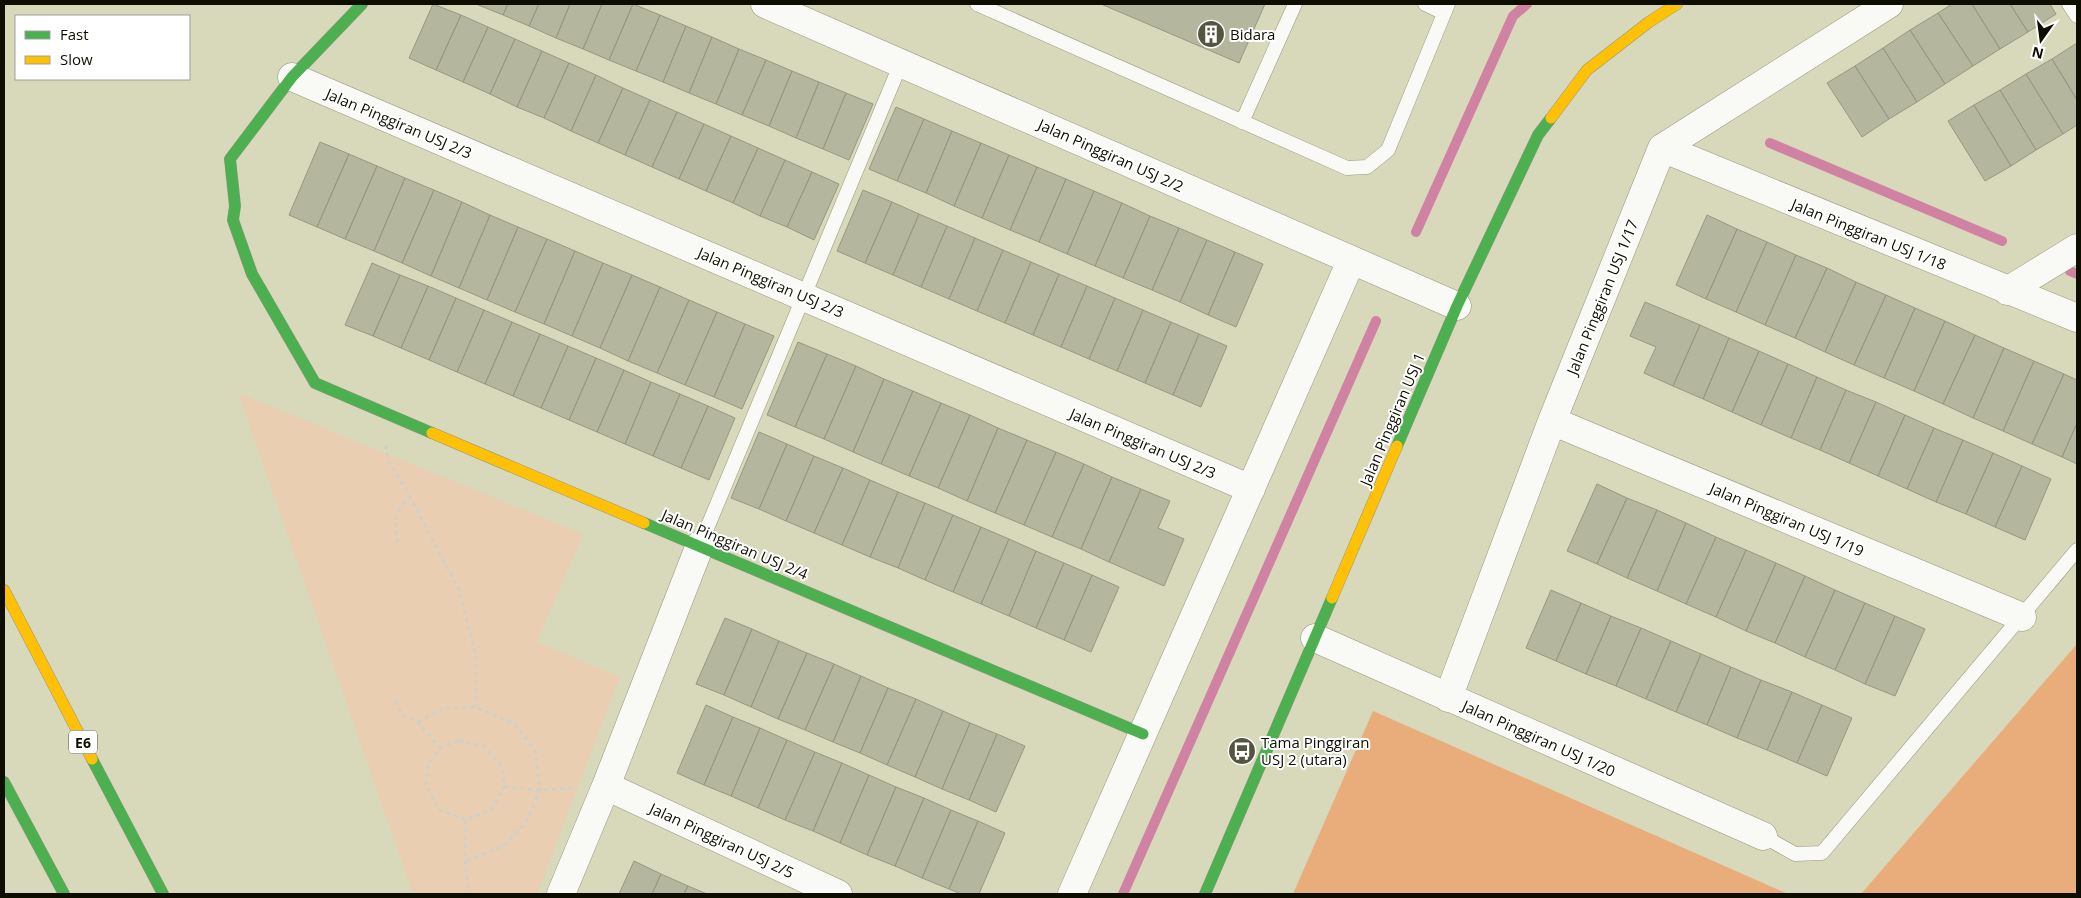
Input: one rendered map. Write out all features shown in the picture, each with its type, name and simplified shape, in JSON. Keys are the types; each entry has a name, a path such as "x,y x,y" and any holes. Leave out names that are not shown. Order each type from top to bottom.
{"main road":[{"path":"292,77 362,4"},
{"name":"Jalan Pinggiran USJ 1","path":"1205,894 1457,306 1538,135 1587,70 1649,22 1677,4"},
{"name":"Jalan Pinggiran USJ 2/4","path":"292,77 230,159 236,206 233,220 252,274 315,383 1143,734"},
{"name":"E6","path":"4,590 163,894"},
{"path":"4,782 64,894"}],"street":[{"name":"Jalan Pinggiran USJ 2/2","path":"765,4 1457,306"},
{"path":"1662,148 1889,4"},
{"name":"Jalan Pinggiran USJ 2/3","path":"292,77 1250,489"},
{"name":"Jalan Pinggiran USJ 1/18","path":"1662,148 2007,291 2077,318"},
{"name":"Jalan Pinggiran USJ 1/17","path":"1448,698 1552,421 1662,148"},
{"path":"2007,291 2077,248"},
{"path":"1072,894 1351,261"},
{"name":"Jalan Pinggiran USJ 1/19","path":"1552,421 2022,618"},
{"path":"561,894 606,786 700,545"},
{"name":"Jalan Pinggiran USJ 1/20","path":"1315,638 1763,836"},
{"name":"Jalan Pinggiran USJ 2/5","path":"606,786 838,894"}],"lane":[{"path":"977,4 1347,168 1367,167 1388,150 1446,8 1425,4"},
{"path":"1242,122 1295,4"},
{"path":"2069,4 2077,16"},
{"path":"700,545 901,62"},
{"path":"1763,836 1795,854 1822,853 2022,618 2077,550"}],"path":[{"path":"391,414 385,441 388,460 410,497 459,590 476,660 476,707"},
{"path":"398,543 394,523 401,506 410,497"},
{"path":"396,701 401,714 418,722 440,748"},
{"path":"418,722 444,708 476,707 515,724 536,753 540,790 526,823 502,847 465,860"},
{"path":"459,741 484,746 503,768 504,787 492,810 466,820 438,809 426,784 428,766 440,748 459,741"},
{"path":"504,787 540,790 606,786"},
{"path":"466,820 465,860 469,894"}],"shaded area":[{"path":"238,393 583,534 537,642 620,677 537,894 413,894"},
{"path":"2077,644 2077,894 1861,894"},
{"path":"1373,711 1788,894 1293,894"}],"building":[{"path":"433,4 461,15 436,70 409,58"},
{"path":"476,4 508,4 503,15"},
{"path":"508,4 539,4 529,26 503,15"},
{"path":"539,4 570,4 556,38 529,26"},
{"path":"570,4 602,4 583,49 556,38"},
{"path":"602,4 633,4 609,60 583,49"},
{"path":"633,4 660,15 636,71 609,60"},
{"name":"Bidara","path":"1101,4 1265,4 1239,63"},
{"path":"1952,4 1972,4 2000,49 1973,66 1938,13"},
{"path":"1972,4 2010,4 2028,32 2000,49"},
{"path":"2010,4 2050,4 2056,14 2028,32"},
{"path":"1938,13 1973,66 1945,84 1910,30"},
{"path":"461,15 488,27 463,82 436,70"},
{"path":"660,15 686,26 663,82 636,71"},
{"path":"686,26 712,37 689,93 663,82"},
{"path":"488,27 515,39 490,94 463,82"},
{"path":"1910,30 1945,84 1917,102 1883,48"},
{"path":"712,37 739,49 716,104 689,93"},
{"path":"515,39 542,51 517,107 490,94"},
{"path":"2077,43 2077,100 2052,59"},
{"path":"1883,48 1917,102 1889,119 1855,66"},
{"path":"739,49 766,60 742,115 716,104"},
{"path":"542,51 569,63 544,118 517,107"},
{"path":"2052,59 2077,100 2077,125 2063,134 2026,74"},
{"path":"766,60 792,71 769,126 742,115"},
{"path":"569,63 596,75 571,131 544,118"},
{"path":"1855,66 1889,119 1862,137 1827,83"},
{"path":"792,71 819,82 796,138 769,126"},
{"path":"2026,74 2063,134 2036,150 2000,90"},
{"path":"596,75 623,88 598,143 571,131"},
{"path":"819,82 846,93 823,149 796,138"},
{"path":"623,88 650,100 625,155 598,143"},
{"path":"2000,90 2036,150 2011,166 1974,105"},
{"path":"846,93 873,104 849,160 823,149"},
{"path":"650,100 677,112 652,167 625,155"},
{"path":"1974,105 2011,166 1985,181 1948,121"},
{"path":"896,107 924,119 897,181 869,169"},
{"path":"677,112 704,124 679,179 652,167"},
{"path":"924,119 952,131 926,193 897,181"},
{"path":"704,124 731,136 706,191 679,179"},
{"path":"952,131 981,143 954,206 926,193"},
{"path":"731,136 758,148 733,203 706,191"},
{"path":"320,142 349,154 317,227 289,215"},
{"path":"981,143 1009,155 982,218 954,206"},
{"path":"758,148 785,160 760,216 733,203"},
{"path":"349,154 377,166 345,239 317,227"},
{"path":"1009,155 1037,167 1010,230 982,218"},
{"path":"785,160 812,172 787,227 760,216"},
{"path":"377,166 405,178 374,251 345,239"},
{"path":"1037,167 1066,179 1039,242 1010,230"},
{"path":"812,172 839,184 814,240 787,227"},
{"path":"405,178 434,190 402,263 374,251"},
{"path":"1066,179 1094,191 1067,254 1039,242"},
{"path":"434,190 462,202 431,276 402,263"},
{"path":"863,190 892,202 865,263 837,251"},
{"path":"1094,191 1122,203 1095,266 1067,254"},
{"path":"462,202 490,215 459,288 431,276"},
{"path":"892,202 919,214 893,275 865,263"},
{"path":"1122,203 1150,216 1123,278 1095,266"},
{"path":"919,214 947,226 921,287 893,275"},
{"path":"490,215 518,227 487,300 459,288"},
{"path":"1707,215 1737,229 1706,299 1676,285"},
{"path":"1150,216 1179,228 1152,290 1123,278"},
{"path":"947,226 975,238 949,299 921,287"},
{"path":"518,227 547,239 515,312 487,300"},
{"path":"1179,228 1207,240 1180,302 1152,290"},
{"path":"1737,229 1767,242 1736,312 1706,299"},
{"path":"975,238 1003,250 977,311 949,299"},
{"path":"547,239 575,251 544,324 515,312"},
{"path":"1207,240 1235,252 1208,315 1180,302"},
{"path":"1767,242 1796,255 1765,325 1736,312"},
{"path":"1003,250 1031,262 1005,323 977,311"},
{"path":"575,251 603,263 572,336 544,324"},
{"path":"1235,252 1263,264 1236,327 1208,315"},
{"path":"1796,255 1827,268 1795,338 1765,325"},
{"path":"1031,262 1059,274 1033,335 1005,323"},
{"path":"372,263 400,275 373,336 345,325"},
{"path":"603,263 632,275 600,348 572,336"},
{"path":"1827,268 1856,282 1825,352 1795,338"},
{"path":"1059,274 1087,286 1061,347 1033,335"},
{"path":"400,275 428,286 401,348 373,336"},
{"path":"632,275 660,287 628,361 600,348"},
{"path":"1856,282 1886,295 1854,365 1825,352"},
{"path":"428,286 456,298 429,360 401,348"},
{"path":"1087,286 1115,298 1089,359 1061,347"},
{"path":"660,287 689,300 657,373 628,361"},
{"path":"1886,295 1915,308 1884,378 1854,365"},
{"path":"456,298 484,310 457,372 429,360"},
{"path":"1115,298 1143,310 1117,371 1089,359"},
{"path":"689,300 717,312 685,385 657,373"},
{"path":"1645,302 1700,325 1673,386 1644,373 1656,347 1630,336"},
{"path":"1915,308 1945,321 1914,391 1884,378"},
{"path":"484,310 512,322 485,384 457,372"},
{"path":"1143,310 1171,322 1145,383 1117,371"},
{"path":"717,312 745,324 714,397 685,385"},
{"path":"1945,321 1975,335 1943,404 1914,391"},
{"path":"512,322 540,334 513,396 485,384"},
{"path":"1171,322 1199,334 1173,395 1145,383"},
{"path":"745,324 774,336 742,409 714,397"},
{"path":"1700,325 1729,338 1703,399 1673,386"},
{"path":"540,334 568,346 541,408 513,396"},
{"path":"1199,334 1227,346 1201,407 1173,395"},
{"path":"1975,335 2004,348 1973,418 1943,404"},
{"path":"1729,338 1759,351 1732,412 1703,399"},
{"path":"798,342 827,354 795,427 767,415"},
{"path":"568,346 596,358 569,420 541,408"},
{"path":"2004,348 2034,361 2003,431 1973,418"},
{"path":"1759,351 1788,364 1761,425 1732,412"},
{"path":"827,354 856,366 824,439 795,427"},
{"path":"596,358 624,370 597,432 569,420"},
{"path":"2034,361 2064,374 2032,444 2003,431"},
{"path":"1788,364 1817,377 1791,438 1761,425"},
{"path":"856,366 884,379 853,452 824,439"},
{"path":"624,370 651,382 625,444 597,432"},
{"path":"2064,374 2077,380 2077,423 2062,457 2032,444"},
{"path":"1817,377 1846,390 1820,450 1791,438"},
{"path":"884,379 913,391 881,464 853,452"},
{"path":"651,382 680,394 653,456 625,444"},
{"path":"1846,390 1876,402 1849,463 1820,450"},
{"path":"913,391 941,403 909,476 881,464"},
{"path":"680,394 708,406 681,468 653,456"},
{"path":"1876,402 1905,415 1878,476 1849,463"},
{"path":"941,403 970,415 938,488 909,476"},
{"path":"708,406 735,418 709,480 681,468"},
{"path":"970,415 998,428 967,501 938,488"},
{"path":"1905,415 1934,428 1907,489 1878,476"},
{"path":"2077,423 2077,464 2062,457"},
{"path":"998,428 1027,440 995,513 967,501"},
{"path":"1934,428 1963,440 1936,502 1907,489"},
{"path":"759,432 787,444 759,509 731,498"},
{"path":"1027,440 1056,452 1024,525 995,513"},
{"path":"1963,440 1993,453 1966,514 1936,502"},
{"path":"787,444 814,456 786,521 759,509"},
{"path":"1056,452 1084,464 1052,537 1024,525"},
{"path":"1993,453 2022,466 1995,527 1966,514"},
{"path":"814,456 843,468 814,533 786,521"},
{"path":"1084,464 1112,477 1081,549 1052,537"},
{"path":"2022,466 2051,479 2025,540 1995,527"},
{"path":"843,468 870,480 842,545 814,533"},
{"path":"1112,477 1141,489 1109,562 1081,549"},
{"path":"870,480 898,492 870,557 842,545"},
{"path":"1597,484 1627,498 1597,564 1567,551"},
{"path":"1141,489 1170,501 1158,528 1184,539 1164,586 1109,562"},
{"path":"898,492 925,503 898,568 870,557"},
{"path":"1627,498 1657,510 1627,578 1597,564"},
{"path":"925,503 953,515 925,580 898,568"},
{"path":"1657,510 1686,523 1657,591 1627,578"},
{"path":"953,515 981,527 953,592 925,580"},
{"path":"1686,523 1716,537 1686,604 1657,591"},
{"path":"981,527 1009,539 981,604 953,592"},
{"path":"1716,537 1746,550 1716,617 1686,604"},
{"path":"1009,539 1036,551 1009,616 981,604"},
{"path":"1746,550 1776,563 1746,631 1716,617"},
{"path":"1036,551 1064,563 1036,628 1009,616"},
{"path":"1064,563 1092,575 1064,640 1036,628"},
{"path":"1776,563 1805,576 1775,643 1746,631"},
{"path":"1092,575 1119,587 1091,652 1064,640"},
{"path":"1805,576 1835,590 1805,657 1775,643"},
{"path":"1551,590 1581,603 1556,661 1526,648"},
{"path":"1835,590 1865,603 1835,670 1805,657"},
{"path":"1581,603 1611,616 1586,674 1556,661"},
{"path":"1865,603 1895,616 1865,684 1835,670"},
{"path":"1611,616 1641,628 1616,686 1586,674"},
{"path":"1895,616 1925,629 1895,696 1865,684"},
{"path":"725,618 752,629 724,695 696,684"},
{"path":"1641,628 1671,641 1646,699 1616,686"},
{"path":"752,629 779,641 751,707 724,695"},
{"path":"779,641 807,653 778,719 751,707"},
{"path":"1671,641 1701,654 1676,712 1646,699"},
{"path":"807,653 834,664 805,730 778,719"},
{"path":"1701,654 1731,667 1707,725 1676,712"},
{"path":"834,664 861,676 833,742 805,730"},
{"path":"1731,667 1761,680 1737,738 1707,725"},
{"path":"861,676 888,688 860,753 833,742"},
{"path":"1761,680 1792,692 1767,750 1737,738"},
{"path":"888,688 916,699 887,765 860,753"},
{"path":"1792,692 1822,705 1797,763 1767,750"},
{"path":"916,699 943,711 915,777 887,765"},
{"path":"706,705 733,717 704,785 677,773"},
{"path":"1822,705 1852,718 1827,776 1797,763"},
{"path":"943,711 970,723 942,789 915,777"},
{"path":"733,717 760,728 731,796 704,785"},
{"path":"970,723 997,734 969,800 942,789"},
{"path":"760,728 787,740 758,808 731,796"},
{"path":"997,734 1025,746 996,812 969,800"},
{"path":"787,740 815,752 785,820 758,808"},
{"path":"815,752 842,763 813,831 785,820"},
{"path":"842,763 869,775 840,843 813,831"},
{"path":"869,775 896,787 867,855 840,843"},
{"path":"896,787 924,798 895,866 867,855"},
{"path":"924,798 951,810 922,878 895,866"},
{"path":"951,810 978,821 949,889 922,878"},
{"path":"978,821 1005,833 979,894 961,894 949,889"},
{"path":"634,861 661,874 652,894 619,894"},
{"path":"661,874 688,886 684,894 652,894"},
{"path":"688,886 707,894 684,894"}],"waterway":[{"path":"1416,232 1513,16 1527,4"},
{"path":"1770,143 2002,241"},
{"path":"2070,271 2077,274"},
{"path":"1123,894 1376,321"}],"traffic: fast":[{"path":"362,4 292,77 230,159 235,206 233,220 252,274 315,383 432,433"},
{"path":"1397,446 1457,306 1538,135 1551,118"},
{"path":"644,523 1143,734"},
{"path":"1205,894 1332,598"},
{"path":"92,759 163,894"},
{"path":"4,782 64,894"}],"traffic: slow":[{"path":"1551,118 1587,70 1649,22 1677,4"},
{"path":"432,433 644,523"},
{"path":"1332,598 1397,446"},
{"path":"4,590 92,759"}],"place":[{"name":"Bidara","path":"1211,34"},
{"name":"Tama Pinggiran USJ 2 (utara)","path":"1242,751"}]}
